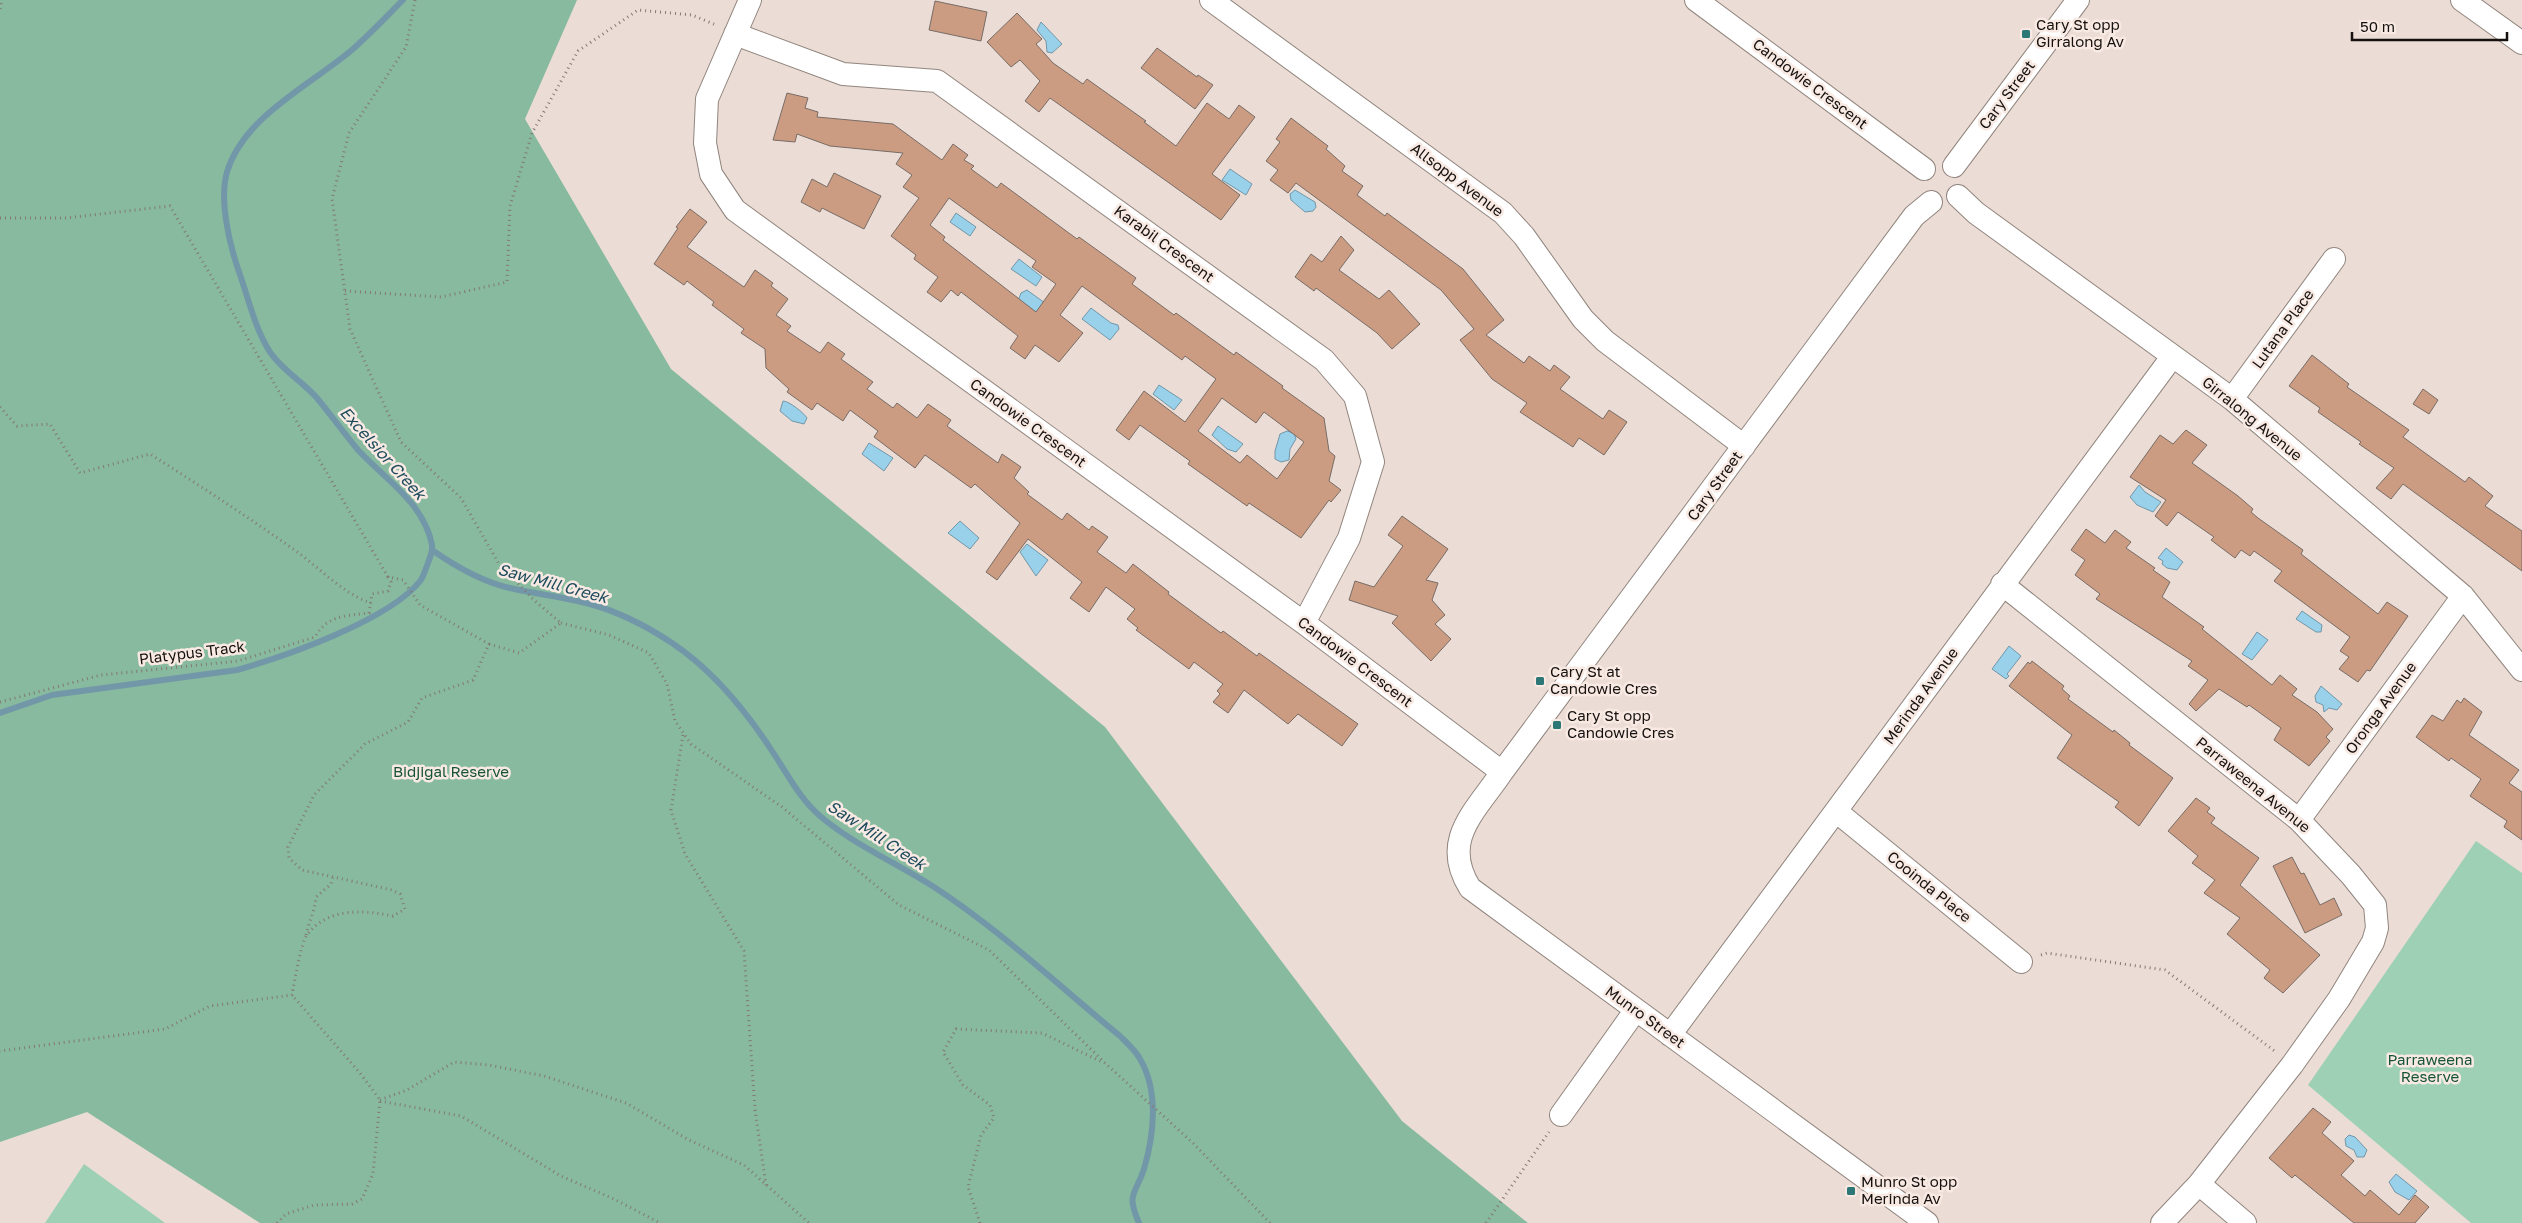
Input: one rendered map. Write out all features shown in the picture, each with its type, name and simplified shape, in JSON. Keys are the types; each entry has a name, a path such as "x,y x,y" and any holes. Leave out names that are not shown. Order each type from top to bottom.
{"street":[{"name":"Candowie Crescent","path":"750,0 707,99 705,144 711,174 734,210 1304,623 1502,772"},
{"name":"Allsopp Avenue","path":"1211,0 1503,213 1524,236 1583,318 1606,341 1744,446"},
{"name":"Candowie Crescent","path":"1696,0 1924,169"},
{"name":"Cary Street","path":"1954,166 2078,0"},
{"path":"2462,0 2522,43"},
{"name":"Karabil Crescent","path":"735,34 843,74 937,81 1324,360 1355,396 1373,462 1350,538 1304,623"},
{"path":"1938,161 1954,166 1961,175 1962,184 1958,196 1951,202 1940,205 1930,202 1920,192 1919,182 1924,169 1938,161"},
{"name":"Girralong Avenue","path":"1958,196 1976,213 2232,399 2463,596 2522,670"},
{"name":"Cary Street","path":"1502,772 1914,216 1930,202"},
{"name":"Lutana Place","path":"2232,399 2334,259"},
{"name":"Merinda Avenue","path":"1670,1035 1837,812 2002,584 2172,357"},
{"name":"Parraweena Avenue","path":"2002,584 2299,820 2351,875 2375,905 2378,928 2366,956 2339,999 2292,1065 2199,1184 2162,1223"},
{"name":"Oronga Avenue","path":"2299,820 2463,596"},
{"name":"Munro Street","path":"1502,772 1460,834 1457,859 1463,877 1470,888 1635,1011 1927,1223"},
{"name":"Cooinda Place","path":"1837,812 2021,962"},
{"path":"1561,1114 1635,1011"},
{"path":"2199,1184 2246,1223"}],"path":[{"path":"0,9 2,0"},
{"path":"415,0 406,47 349,134 332,199 350,329 400,442 461,498 498,564 535,601 561,623 609,635 649,653 667,684 675,721 691,744 782,807 899,905 989,950 1105,1063 1193,1143 1270,1223"},
{"path":"345,291 441,297 507,282 510,206 532,133 578,51 638,10 692,15 735,34"},
{"path":"0,218 66,218 170,206 388,578 403,580 420,605 489,644 519,653 561,623"},
{"path":"0,407 17,426 50,424 80,473 150,454 232,506 298,553 354,597 371,603"},
{"name":"Platypus Track","path":"0,702 101,675 238,661 315,637 322,624 342,616 369,613 372,594 388,591 391,582 388,578"},
{"path":"306,935 330,916 366,911 393,916 405,909 400,894 392,890 302,870 289,858 288,847 314,795 365,744 408,722 422,698 473,680 489,644"},
{"path":"684,734 671,810 685,854 744,951 755,1110 766,1185"},
{"path":"292,995 310,918 315,911 316,897 331,884 333,877"},
{"path":"2021,962 2047,953 2165,970 2292,1065"},
{"path":"0,1051 165,1029 210,1006 292,995"},
{"path":"277,1223 286,1214 314,1205 352,1204 362,1198 373,1174 380,1100 360,1073 292,995"},
{"path":"980,1223 968,1187 981,1136 994,1118 990,1105 964,1085 943,1052 956,1029 1042,1033 1105,1063"},
{"path":"380,1100 407,1090 454,1062 544,1076 626,1103 689,1140 744,1165 809,1223"},
{"path":"380,1100 461,1116 561,1176 614,1199 660,1223"},
{"path":"1486,1223 1561,1114"}],"green space":[{"name":"Bidjigal Reserve","path":"0,0 577,0 525,119 671,369 1105,727 1402,1121 1528,1223 260,1223 87,1112 0,1142"},
{"name":"Parraweena Reserve","path":"2476,841 2522,873 2522,1223 2471,1223 2308,1085"},
{"path":"84,1164 165,1223 45,1223"}],"water":[{"path":"1041,22 1062,44 1052,53 1047,52 1046,41 1037,30"},
{"path":"1230,169 1252,184 1246,195 1222,180"},
{"path":"1295,190 1315,202 1316,207 1313,211 1305,212 1291,200 1290,194"},
{"path":"956,213 976,227 970,236 950,222"},
{"path":"1019,259 1042,277 1036,286 1011,269"},
{"path":"1027,290 1049,306 1041,316 1018,301 1021,293"},
{"path":"1091,308 1111,323 1118,325 1119,329 1110,340 1082,319"},
{"path":"1159,385 1182,400 1174,410 1153,394"},
{"path":"783,401 800,410 807,418 804,424 792,421 780,411"},
{"path":"1218,426 1243,444 1236,452 1227,449 1212,435"},
{"path":"1287,431 1294,433 1296,439 1290,449 1289,460 1281,462 1275,459 1275,451 1280,434"},
{"path":"869,443 893,458 884,471 862,454"},
{"path":"2139,485 2145,492 2161,502 2153,512 2137,505 2130,497"},
{"path":"960,521 979,538 970,549 948,533"},
{"path":"1027,544 1048,560 1036,576 1020,552"},
{"path":"2166,548 2183,562 2177,570 2167,568 2162,564 2163,561 2158,558"},
{"path":"2302,611 2322,625 2321,632 2316,632 2296,619"},
{"path":"2257,632 2268,640 2252,660 2242,654"},
{"path":"2009,646 2021,656 2007,674 2009,676 2006,679 1992,669"},
{"path":"2321,686 2342,704 2337,710 2329,708 2324,712 2323,705 2316,702 2315,696"},
{"path":"2349,1135 2355,1137 2367,1150 2364,1157 2357,1157 2354,1150 2346,1146 2345,1139"},
{"path":"2396,1174 2417,1191 2409,1200 2395,1192 2389,1182"}],"building":[{"path":"935,1 987,12 981,41 929,30"},
{"path":"1017,13 1042,39 1036,44 1053,63 1083,84 1087,79 1146,121 1144,122 1176,146 1207,103 1229,119 1239,105 1255,117 1212,174 1240,195 1221,220 1050,98 1039,112 1025,101 1040,81 1020,60 1011,67 987,42"},
{"path":"1157,48 1197,77 1198,75 1213,85 1195,109 1141,68"},
{"path":"787,93 808,98 805,108 818,112 817,117 893,124 942,160 953,144 968,155 964,160 974,166 971,169 997,188 1001,183 1077,239 1079,237 1136,278 1132,284 1234,355 1236,352 1324,418 1329,451 1335,456 1329,481 1341,490 1331,502 1329,500 1301,538 1249,503 1247,506 1188,464 1190,461 1140,425 1129,440 1116,430 1144,391 1185,422 1216,379 1185,356 1182,360 1082,286 1060,315 1083,333 1059,362 1035,345 1025,359 1010,348 1018,336 961,292 958,296 951,290 941,302 927,292 938,277 914,259 916,255 891,236 919,198 903,187 912,175 896,164 903,153 830,146 797,134 795,142 773,140","holes":["949,198 1036,261 1032,267 1056,284 1036,312 943,240 945,237 930,225","1222,398 1256,423 1264,412 1304,442 1277,479 1247,455 1240,463 1198,431"]},
{"path":"1291,118 1328,146 1326,149 1345,166 1342,171 1363,186 1357,195 1385,216 1387,213 1463,269 1504,320 1486,335 1524,363 1529,356 1550,371 1554,365 1570,377 1560,389 1603,419 1609,410 1627,422 1604,455 1579,438 1573,447 1520,412 1527,403 1492,379 1460,340 1474,329 1441,290 1296,183 1288,193 1270,180 1278,170 1266,161 1280,142 1276,139"},
{"path":"834,173 881,196 864,229 822,208 820,212 801,202 812,179 827,187"},
{"path":"690,209 707,222 687,247 744,287 755,270 773,283 771,286 788,299 776,315 791,326 787,331 820,353 828,342 845,354 841,359 873,382 867,389 893,408 897,403 917,418 928,404 951,420 947,426 998,463 1002,454 1021,467 1014,478 1029,492 1027,494 1062,520 1067,513 1089,530 1092,526 1108,537 1097,552 1126,573 1133,564 1169,592 1168,594 1221,633 1223,631 1257,656 1259,653 1358,724 1342,746 1298,714 1288,724 1244,690 1228,713 1213,702 1220,694 1217,691 1223,684 1194,662 1189,669 1136,630 1138,628 1127,619 1135,609 1106,587 1089,612 1070,598 1082,582 1028,539 997,580 986,572 1020,523 975,484 971,488 925,455 915,468 874,437 878,431 850,410 843,421 817,403 812,410 787,392 789,389 766,368 765,349 741,333 744,329 712,305 714,302 687,281 684,285 654,264 678,228 676,227"},
{"path":"1341,236 1354,250 1339,270 1379,299 1389,290 1420,324 1392,349 1377,333 1316,288 1314,291 1295,277 1311,254 1322,262"},
{"path":"2312,355 2349,384 2347,387 2409,430 2403,437 2465,482 2469,477 2493,496 2485,506 2522,531 2522,571 2403,484 2391,499 2376,488 2394,468 2318,412 2320,408 2289,386"},
{"path":"2423,389 2438,400 2429,414 2413,404"},
{"path":"2186,430 2207,445 2192,463 2238,496 2253,509 2251,512 2258,518 2303,550 2301,554 2378,614 2387,602 2408,616 2370,671 2367,670 2358,682 2339,669 2349,657 2340,651 2350,637 2274,581 2282,571 2254,551 2250,556 2241,550 2235,558 2211,540 2214,537 2178,512 2167,526 2155,516 2166,500 2130,477 2160,435 2173,444"},
{"path":"1402,516 1448,549 1426,580 1438,583 1432,600 1445,615 1435,624 1451,639 1431,661 1392,623 1398,616 1349,600 1355,581 1374,587 1403,546 1388,535"},
{"path":"2086,529 2105,543 2115,530 2131,542 2126,548 2155,568 2153,570 2170,582 2162,597 2204,627 2202,629 2272,685 2280,675 2297,689 2292,695 2317,712 2333,729 2326,737 2330,741 2309,766 2274,740 2281,728 2249,705 2247,707 2219,689 2196,711 2189,704 2208,680 2188,666 2192,661 2096,599 2100,594 2075,575 2085,560 2071,550"},
{"path":"2032,661 2064,686 2062,689 2070,696 2068,699 2113,732 2114,730 2130,743 2129,745 2173,778 2139,826 2115,807 2119,802 2057,758 2072,735 2009,686 2028,662 2030,664"},
{"path":"2464,698 2482,712 2469,735 2519,770 2509,783 2522,792 2522,840 2504,827 2507,821 2470,796 2481,779 2451,758 2449,761 2416,737 2432,715 2443,721 2457,700 2461,703"},
{"path":"2196,798 2210,808 2207,812 2215,818 2211,823 2259,858 2240,885 2320,955 2283,993 2264,978 2270,970 2227,934 2240,918 2204,893 2215,880 2192,863 2198,856 2168,831"},
{"path":"2292,857 2301,874 2304,873 2320,905 2334,898 2342,915 2305,933 2273,866"},
{"path":"2313,1108 2331,1122 2322,1133 2354,1161 2341,1175 2365,1196 2370,1190 2399,1215 2415,1195 2429,1207 2415,1223 2354,1223 2295,1175 2292,1178 2269,1158"}],"waterway":[{"name":"Excelsior Creek","path":"0,713 52,695 237,670 258,664 309,646 362,622 406,595 421,580 432,552 428,530 421,517 402,493 358,450 317,398 275,358 264,342 231,246 226,221 224,195 227,172 236,152 248,134 281,103 353,49 403,0"},
{"name":"Saw Mill Creek","path":"432,550 459,567 489,582 601,607 633,620 672,643 702,666 729,693 764,738 800,794 820,816 847,836 934,887 982,921 1120,1036 1140,1059 1150,1085 1152,1099 1153,1113 1150,1142 1144,1169 1132,1200 1139,1223"}],"place":[{"name":"Cary St opp Girralong Av","path":"2026,34"},
{"name":"Cary St at Candowie Cres","path":"1540,681"},
{"name":"Cary St opp Candowie Cres","path":"1557,725"},
{"name":"Munro St opp Merinda Av","path":"1851,1191"}]}
